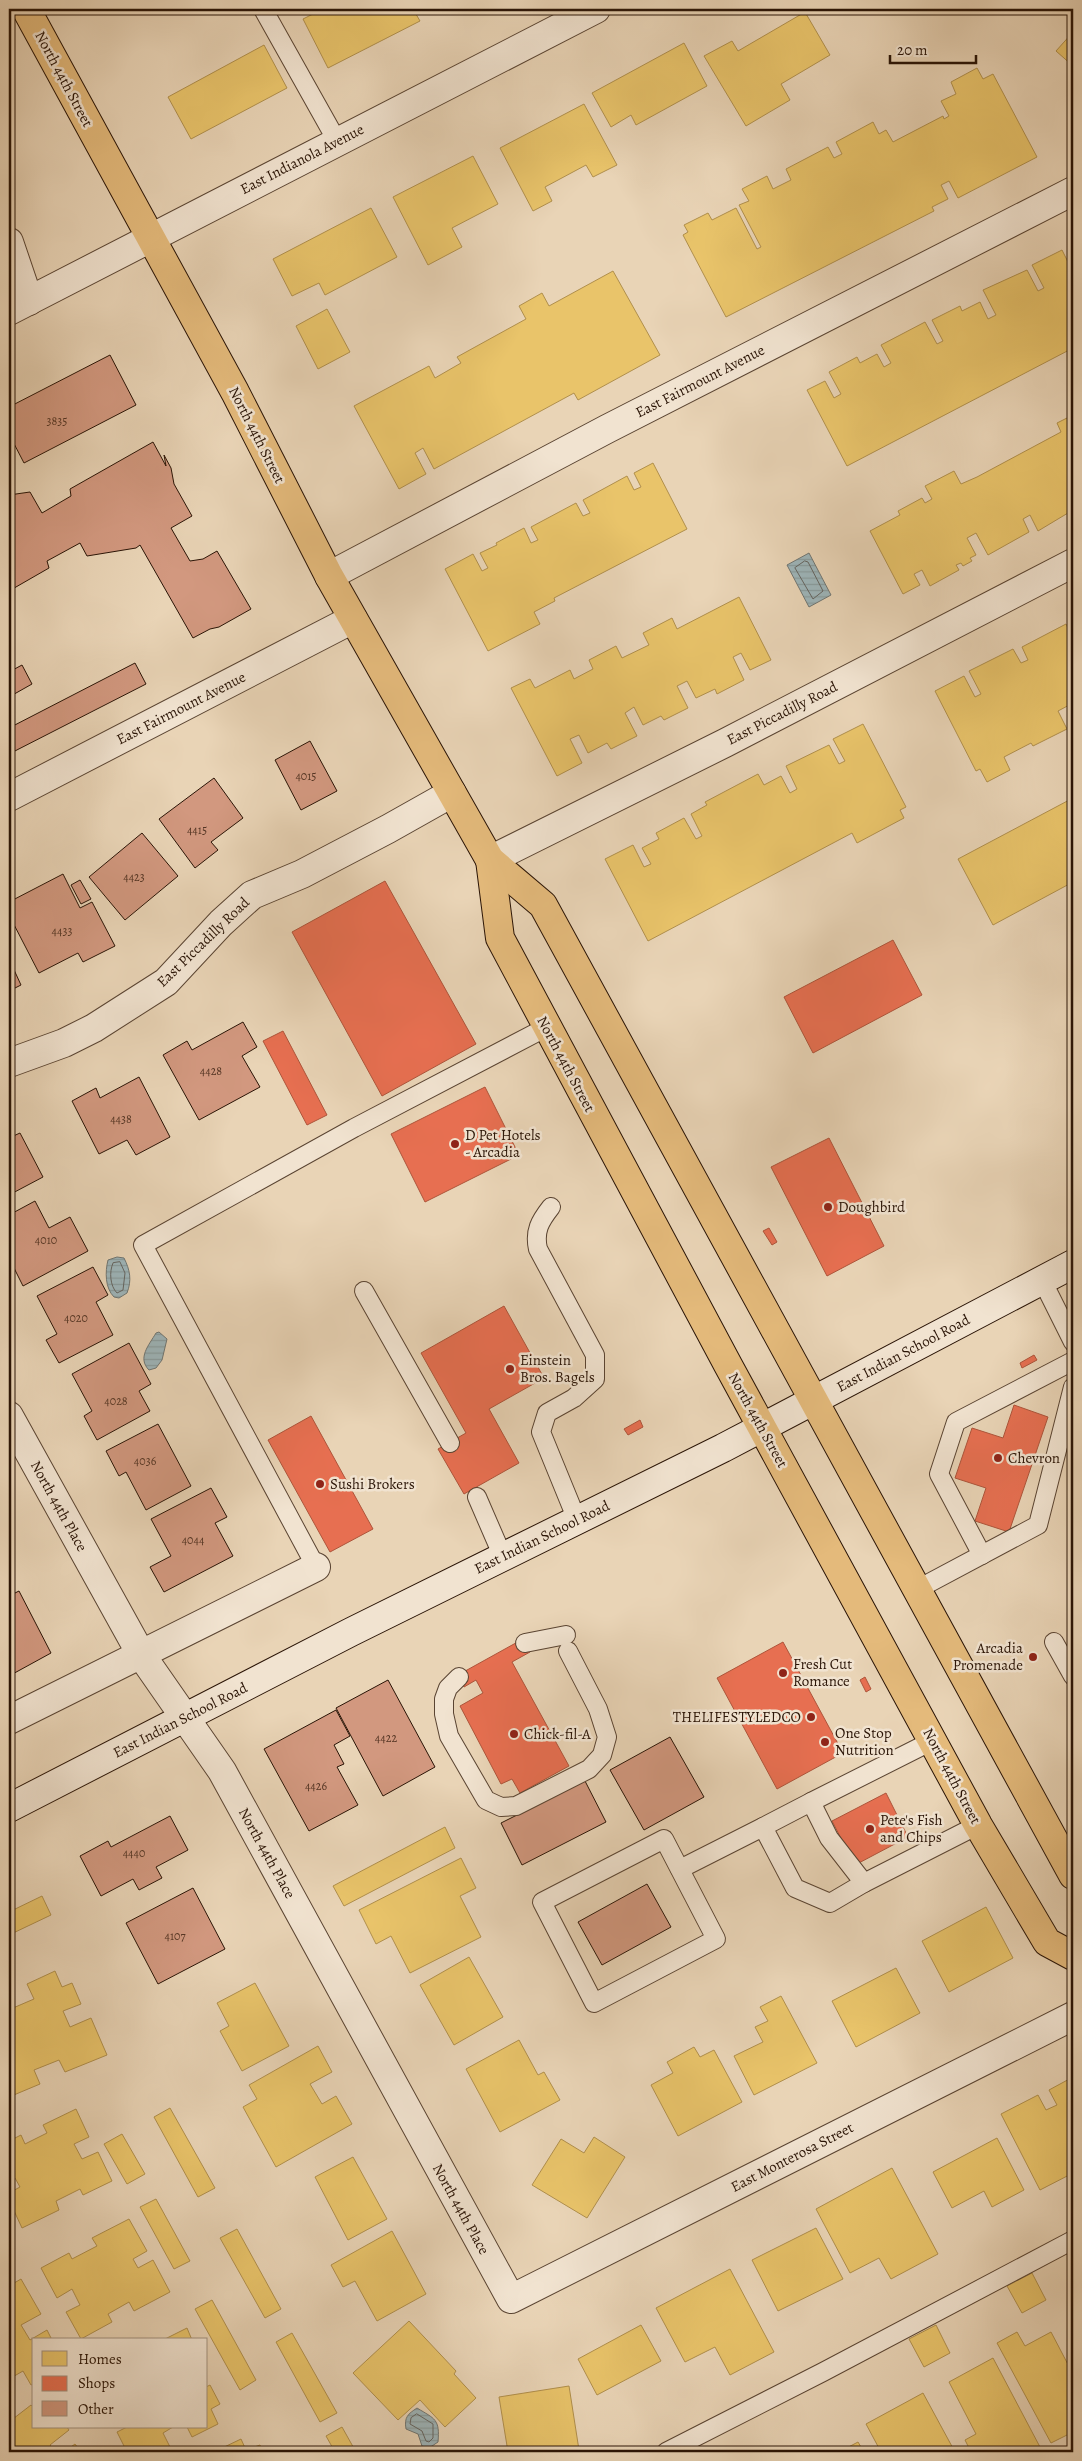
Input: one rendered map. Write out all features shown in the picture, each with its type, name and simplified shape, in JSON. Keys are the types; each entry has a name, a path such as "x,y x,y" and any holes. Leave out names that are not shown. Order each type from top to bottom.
{"main road":[{"name":"North 44th Street","path":"26,9 235,392 353,620 490,860 543,905 1073,1875"},
{"name":"North 44th Street","path":"490,860 500,938 547,1027 761,1428 934,1740 978,1825 1047,1942 1073,1956"}],"street":[{"name":"East Indianola Avenue","path":"19,306 596,9"},
{"name":"East Fairmount Avenue","path":"329,576 607,429 1073,191"},
{"path":"9,242 19,306"},
{"name":"East Piccadilly Road","path":"490,860 716,747 1073,563"},
{"name":"East Fairmount Avenue","path":"9,797 353,620"},
{"name":"East Piccadilly Road","path":"9,1062 64,1043 94,1028 166,982 221,923 252,895 302,874 452,793"},
{"name":"East Indian School Road","path":"9,1808 351,1632 761,1428 1073,1264"},
{"name":"North 44th Place","path":"9,1416 142,1656 222,1771 511,2299"},
{"path":"9,1720 142,1656 316,1567"},
{"name":"East Monterosa Street","path":"511,2299 1073,2016"}],"lane":[{"path":"262,9 337,141"},
{"path":"316,1567 143,1245 354,1128 547,1027"},
{"path":"551,1207 540,1221 535,1236 538,1249 595,1355 595,1379 574,1398 547,1412 540,1432 577,1520"},
{"path":"1042,1280 1073,1342"},
{"path":"364,1291 450,1443"},
{"path":"982,1555 939,1474 956,1422 1073,1362"},
{"path":"916,1590 1038,1525 1073,1387"},
{"path":"477,1496 503,1557"},
{"path":"1054,1642 1073,1676"},
{"path":"459,1678 448,1688 444,1699 444,1714 449,1736 486,1800 501,1807 516,1806 589,1770 602,1755 607,1737 598,1709 567,1643 525,1643"},
{"path":"680,1869 934,1740"},
{"path":"811,1802 829,1838 864,1883"},
{"path":"763,1827 795,1888 830,1903 864,1883 978,1825"},
{"path":"664,1839 680,1869 716,1940 594,2003 542,1902 664,1839"},
{"path":"666,2452 1073,2240"}],"water":[{"path":"809,553 831,595 809,607 787,565"},
{"path":"117,1257 124,1258 130,1275 127,1293 119,1298 114,1297 111,1293 107,1285 106,1275 108,1260"},
{"path":"159,1332 167,1339 162,1360 156,1368 149,1370 144,1361 145,1352 156,1333"},
{"path":"417,2408 435,2420 437,2424 438,2442 429,2448 422,2446 418,2434 406,2429 407,2416"}],"building: Homes":[{"path":"323,9 413,9 420,21 328,68 303,19"},
{"path":"805,12 830,55 781,84 790,100 746,126 704,56 732,41 738,51"},
{"path":"1073,32 1073,66 1056,51"},
{"path":"684,43 707,86 636,125 631,115 611,127 592,93"},
{"path":"264,45 287,88 191,139 168,97"},
{"path":"977,68 983,79 993,74 1037,157 958,198 949,181 941,185 948,199 932,207 934,211 726,317 683,235 688,232 684,225 708,213 712,220 736,208 757,249 761,247 739,205 749,201 742,189 767,176 773,189 791,180 786,169 828,147 834,158 842,154 836,142 873,122 879,134 886,130 893,142 943,116 944,119 949,116 941,101 956,94 951,82"},
{"path":"584,104 617,165 593,177 586,165 545,187 552,201 533,211 500,148"},
{"path":"473,156 498,204 452,228 462,247 428,265 393,197"},
{"path":"371,208 397,257 325,295 319,283 292,296 273,259"},
{"path":"1062,250 1073,272 1073,348 847,466 807,390 825,381 834,398 841,394 829,372 857,357 860,363 877,354 884,367 891,363 881,345 925,322 937,344 943,341 932,320 960,306 962,311 980,302 988,319 996,315 983,290 1027,270 1038,291 1044,288 1032,265"},
{"path":"613,271 660,355 578,400 574,393 434,469 423,448 415,453 426,474 399,489 354,406 429,366 435,378 461,363 457,357 526,319 519,306 542,293 549,306"},
{"path":"327,309 350,352 318,369 296,326"},
{"path":"1073,415 1073,510 1038,531 1030,515 1023,519 1029,532 988,555 976,533 967,538 976,555 970,558 972,561 963,566 961,563 956,565 959,570 930,586 922,570 914,574 920,585 903,594 870,531 900,515 898,511 922,498 925,503 932,499 925,486 954,471 961,484 977,477 1061,432 1057,423"},
{"path":"653,463 687,529 554,598 555,601 534,612 540,624 488,651 445,569 473,554 482,571 488,568 480,553 524,528 531,543 538,540 531,527 576,503 583,516 590,513 583,500 627,476 634,490 641,487 634,473"},
{"path":"739,597 771,660 750,670 741,653 733,657 744,680 717,694 715,689 696,698 687,681 677,686 688,708 664,720 661,716 643,725 634,707 625,713 637,736 611,749 607,743 588,753 579,735 570,739 582,763 557,776 511,688 530,679 535,688 570,670 574,679 593,669 589,660 616,646 622,658 649,645 643,633 672,618 677,629"},
{"path":"1066,624 1073,638 1073,703 1058,711 1067,729 1033,746 1031,743 1004,757 1010,770 987,782 980,769 976,771 935,691 964,676 975,697 981,694 969,671 1013,649 1021,663 1028,660 1022,647"},
{"path":"863,724 906,807 900,810 904,818 857,843 852,833 648,941 605,859 633,845 644,867 651,864 642,848 659,839 656,833 684,818 696,839 702,836 691,814 707,805 705,802 758,774 764,785 781,776 790,793 797,789 786,766 829,745 839,764 845,761 833,739"},
{"path":"1073,798 1073,882 993,925 958,859"},
{"path":"445,1827 455,1848 344,1906 333,1886"},
{"path":"461,1858 476,1888 460,1896 481,1937 410,1973 391,1936 376,1944 359,1910"},
{"path":"42,1896 51,1915 9,1935 9,1912"},
{"path":"986,1907 1013,1958 949,1992 922,1941"},
{"path":"469,1957 503,2017 454,2045 420,1985"},
{"path":"896,1968 920,2013 856,2047 832,2001"},
{"path":"55,1971 62,1987 72,1983 81,2004 63,2011 70,2027 91,2018 107,2055 65,2072 59,2060 34,2070 40,2084 9,2097 9,1998 13,2008 34,1999 27,1984"},
{"path":"255,1983 289,2046 242,2071 220,2031 229,2026 217,2003"},
{"path":"781,1996 817,2063 754,2095 734,2056 763,2042 755,2027 768,2021 760,2007"},
{"path":"519,2040 538,2075 544,2072 560,2100 500,2132 466,2069"},
{"path":"318,2046 332,2072 310,2084 322,2104 336,2096 352,2124 276,2167 243,2107 257,2099 249,2085"},
{"path":"694,2047 700,2057 714,2050 742,2102 678,2136 651,2085 673,2073 667,2062"},
{"path":"1073,2077 1073,2173 1040,2190 1001,2114 1038,2095 1046,2110 1057,2105 1049,2090"},
{"path":"170,2108 215,2188 198,2197 154,2117"},
{"path":"76,2109 89,2137 74,2144 82,2159 98,2152 112,2181 83,2195 80,2189 56,2201 59,2210 22,2228 9,2200 9,2193 20,2187 15,2178 9,2181 9,2141 21,2135 25,2144 47,2133 43,2125"},
{"path":"122,2134 145,2174 127,2184 104,2144"},
{"path":"594,2137 625,2157 587,2218 532,2185 561,2139 584,2153"},
{"path":"997,2138 1024,2190 992,2207 984,2191 952,2208 933,2172"},
{"path":"353,2157 387,2219 348,2240 315,2177"},
{"path":"892,2168 938,2254 891,2279 879,2258 850,2273 816,2209"},
{"path":"156,2199 190,2261 174,2269 140,2207"},
{"path":"129,2219 147,2251 133,2259 138,2268 153,2260 170,2292 134,2311 129,2302 108,2314 112,2322 80,2338 66,2312 80,2305 72,2289 57,2298 41,2268 69,2253 72,2259 97,2246 92,2238"},
{"path":"816,2228 843,2279 778,2311 752,2260"},
{"path":"237,2229 281,2309 265,2318 220,2238"},
{"path":"392,2231 426,2294 377,2321 355,2281 343,2287 331,2265"},
{"path":"730,2269 774,2352 730,2375 715,2347 685,2362 656,2308"},
{"path":"1032,2273 1046,2300 1022,2313 1007,2286"},
{"path":"21,2279 41,2314 21,2325 30,2340 32,2339 31,2385 23,2371 9,2379 9,2286"},
{"path":"212,2300 256,2380 240,2390 195,2309"},
{"path":"409,2321 456,2371 454,2374 476,2398 445,2427 420,2400 398,2420 353,2373"},
{"path":"641,2325 661,2361 597,2395 578,2359"},
{"path":"936,2325 950,2353 924,2367 909,2339"},
{"path":"187,2328 191,2338 167,2338"},
{"path":"47,2330 51,2338 33,2338"},
{"path":"1017,2332 1025,2346 1051,2332 1073,2374 1073,2432 1051,2443 997,2343"},
{"path":"292,2333 337,2413 320,2422 276,2342"},
{"path":"993,2358 1040,2447 1030,2452 971,2452 965,2440 976,2434 949,2382"},
{"path":"210,2385 220,2404 211,2409 218,2424 192,2437 188,2428 208,2428 208,2386"},
{"path":"569,2386 579,2450 562,2452 508,2452 499,2397"},
{"path":"923,2393 955,2452 881,2452 866,2424"},
{"path":"31,2405 32,2428 68,2428 69,2430 50,2445 56,2452 9,2452 9,2441 13,2438 9,2433 9,2422"},
{"path":"342,2427 356,2452 335,2452 326,2436"},
{"path":"125,2428 171,2428 163,2433 170,2447 158,2452 145,2452 142,2447 127,2452 117,2432"},
{"path":"241,2439 246,2450 260,2445 263,2452 219,2452 218,2450"},
{"path":"858,2442 864,2452 839,2452"},
{"path":"75,2444 81,2452 64,2452"}],"building: Shops":[{"path":"385,881 476,1044 382,1096 292,932"},
{"path":"893,940 922,995 813,1053 784,997"},
{"path":"283,1031 327,1115 307,1125 263,1041"},
{"name":"D Pet Hotels - Arcadia","path":"485,1087 519,1155 425,1202 391,1134"},
{"name":"Doughbird","path":"829,1138 884,1246 827,1276 771,1167"},
{"path":"769,1228 777,1242 772,1245 763,1231"},
{"path":"504,1306 544,1378 489,1409 519,1463 464,1494 438,1449 466,1433 421,1353"},
{"path":"1034,1355 1037,1360 1022,1368 1020,1363"},
{"name":"Chevron","path":"1014,1405 1048,1417 1009,1532 975,1521 986,1488 955,1478 972,1428 1003,1438"},
{"name":"Sushi Brokers","path":"311,1416 373,1529 330,1552 268,1440"},
{"path":"640,1420 643,1427 628,1435 624,1429"},
{"name":"Chick-fil-A","path":"523,1639 530,1652 512,1662 569,1766 520,1793 512,1779 501,1784 460,1706 483,1693 476,1680 464,1687 458,1675"},
{"path":"783,1642 843,1753 777,1789 717,1678"},
{"path":"865,1677 871,1689 866,1692 860,1680"},
{"name":"Pete's Fish and Chips","path":"886,1793 908,1837 855,1865 832,1821"}],"building: Other":[{"path":"110,355 136,405 24,463 9,434 9,407"},
{"path":"153,442 166,466 164,455 171,468 174,484 192,516 171,528 190,561 203,559 217,551 251,609 219,627 210,629 193,638 140,545 136,548 87,556 80,543 47,561 49,568 9,591 9,495 30,492 42,513 71,496 70,489"},
{"path":"135,663 146,684 9,754 9,728"},
{"path":"22,665 32,684 9,697 9,672"},
{"path":"310,741 337,791 301,810 275,760"},
{"path":"214,778 243,818 211,842 218,850 195,868 159,819"},
{"path":"142,833 178,876 125,920 89,877"},
{"path":"63,874 80,908 92,902 115,946 83,962 78,953 39,973 9,915 9,902"},
{"path":"80,880 91,899 81,904 71,885"},
{"path":"9,959 21,985 9,991"},
{"path":"243,1022 257,1047 242,1056 260,1087 199,1120 163,1055 187,1041 192,1050"},
{"path":"139,1077 170,1137 136,1155 127,1140 99,1154 72,1101 96,1088 100,1098"},
{"path":"20,1133 43,1177 9,1195 9,1138"},
{"path":"35,1201 49,1228 70,1217 88,1251 23,1286 9,1258 9,1215"},
{"path":"93,1267 108,1295 96,1302 113,1335 59,1363 46,1340 57,1334 37,1296"},
{"path":"129,1343 151,1384 139,1391 150,1411 97,1440 84,1416 92,1411 72,1374"},
{"path":"158,1424 191,1486 146,1510 126,1472 119,1476 106,1451"},
{"path":"211,1488 227,1517 215,1523 233,1556 164,1592 150,1567 171,1556 151,1519"},
{"path":"19,1591 51,1653 9,1676 9,1596"},
{"path":"388,1680 435,1767 383,1796 336,1708"},
{"path":"336,1710 350,1736 334,1745 344,1764 337,1767 358,1805 309,1831 264,1749"},
{"path":"670,1737 704,1797 644,1830 610,1770"},
{"path":"585,1781 606,1822 522,1865 501,1823"},
{"path":"170,1816 188,1850 156,1867 162,1878 139,1890 133,1879 101,1896 80,1856 108,1841 111,1847"},
{"path":"647,1884 671,1927 602,1965 578,1922"},
{"path":"193,1888 225,1949 158,1984 126,1923"}],"place":[{"name":"D Pet Hotels - Arcadia","path":"455,1144"},
{"name":"Doughbird","path":"828,1207"},
{"name":"Einstein Bros. Bagels","path":"510,1369"},
{"name":"Chevron","path":"998,1458"},
{"name":"Sushi Brokers","path":"320,1484"},
{"name":"Arcadia Promenade","path":"1033,1657"},
{"name":"Fresh Cut Romance","path":"783,1673"},
{"name":"THELIFESTYLEDCO","path":"811,1717"},
{"name":"Chick-fil-A","path":"514,1734"},
{"name":"One Stop Nutrition","path":"825,1742"},
{"name":"Pete's Fish and Chips","path":"870,1829"}]}
